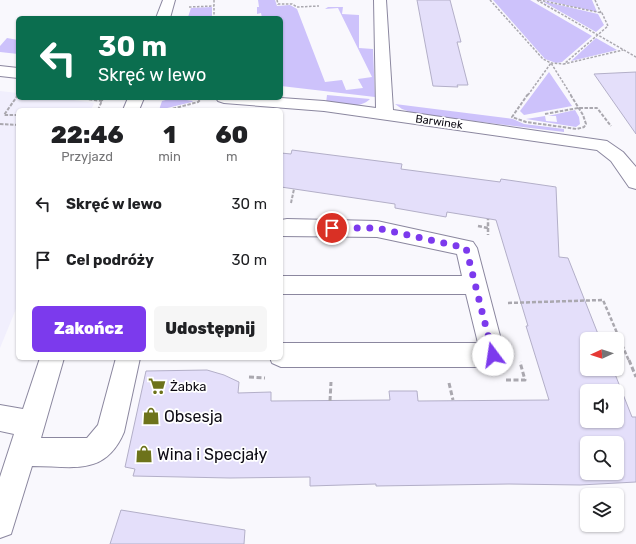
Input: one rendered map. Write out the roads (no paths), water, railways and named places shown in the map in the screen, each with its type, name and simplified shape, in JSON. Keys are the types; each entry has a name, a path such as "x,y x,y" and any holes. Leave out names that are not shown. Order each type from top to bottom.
{"street":[{"path":"164,16 169,0"},
{"path":"380,0 385,114"},
{"path":"0,71 16,73"},
{"name":"Barwinek","path":"249,100 324,106 601,146 609,149 620,158 636,182"},
{"path":"283,228 377,228 466,248 493,355 283,355"},
{"path":"283,285 475,285"},
{"path":"0,523 51,360"},
{"path":"22,452 90,452 96,449 110,432 128,360"},
{"path":"0,418 31,424"}],"place":[{"name":"Żabka","path":"157,386"},
{"name":"Obsesja","path":"151,416"},
{"name":"Wina i Specjały","path":"144,454"}]}
